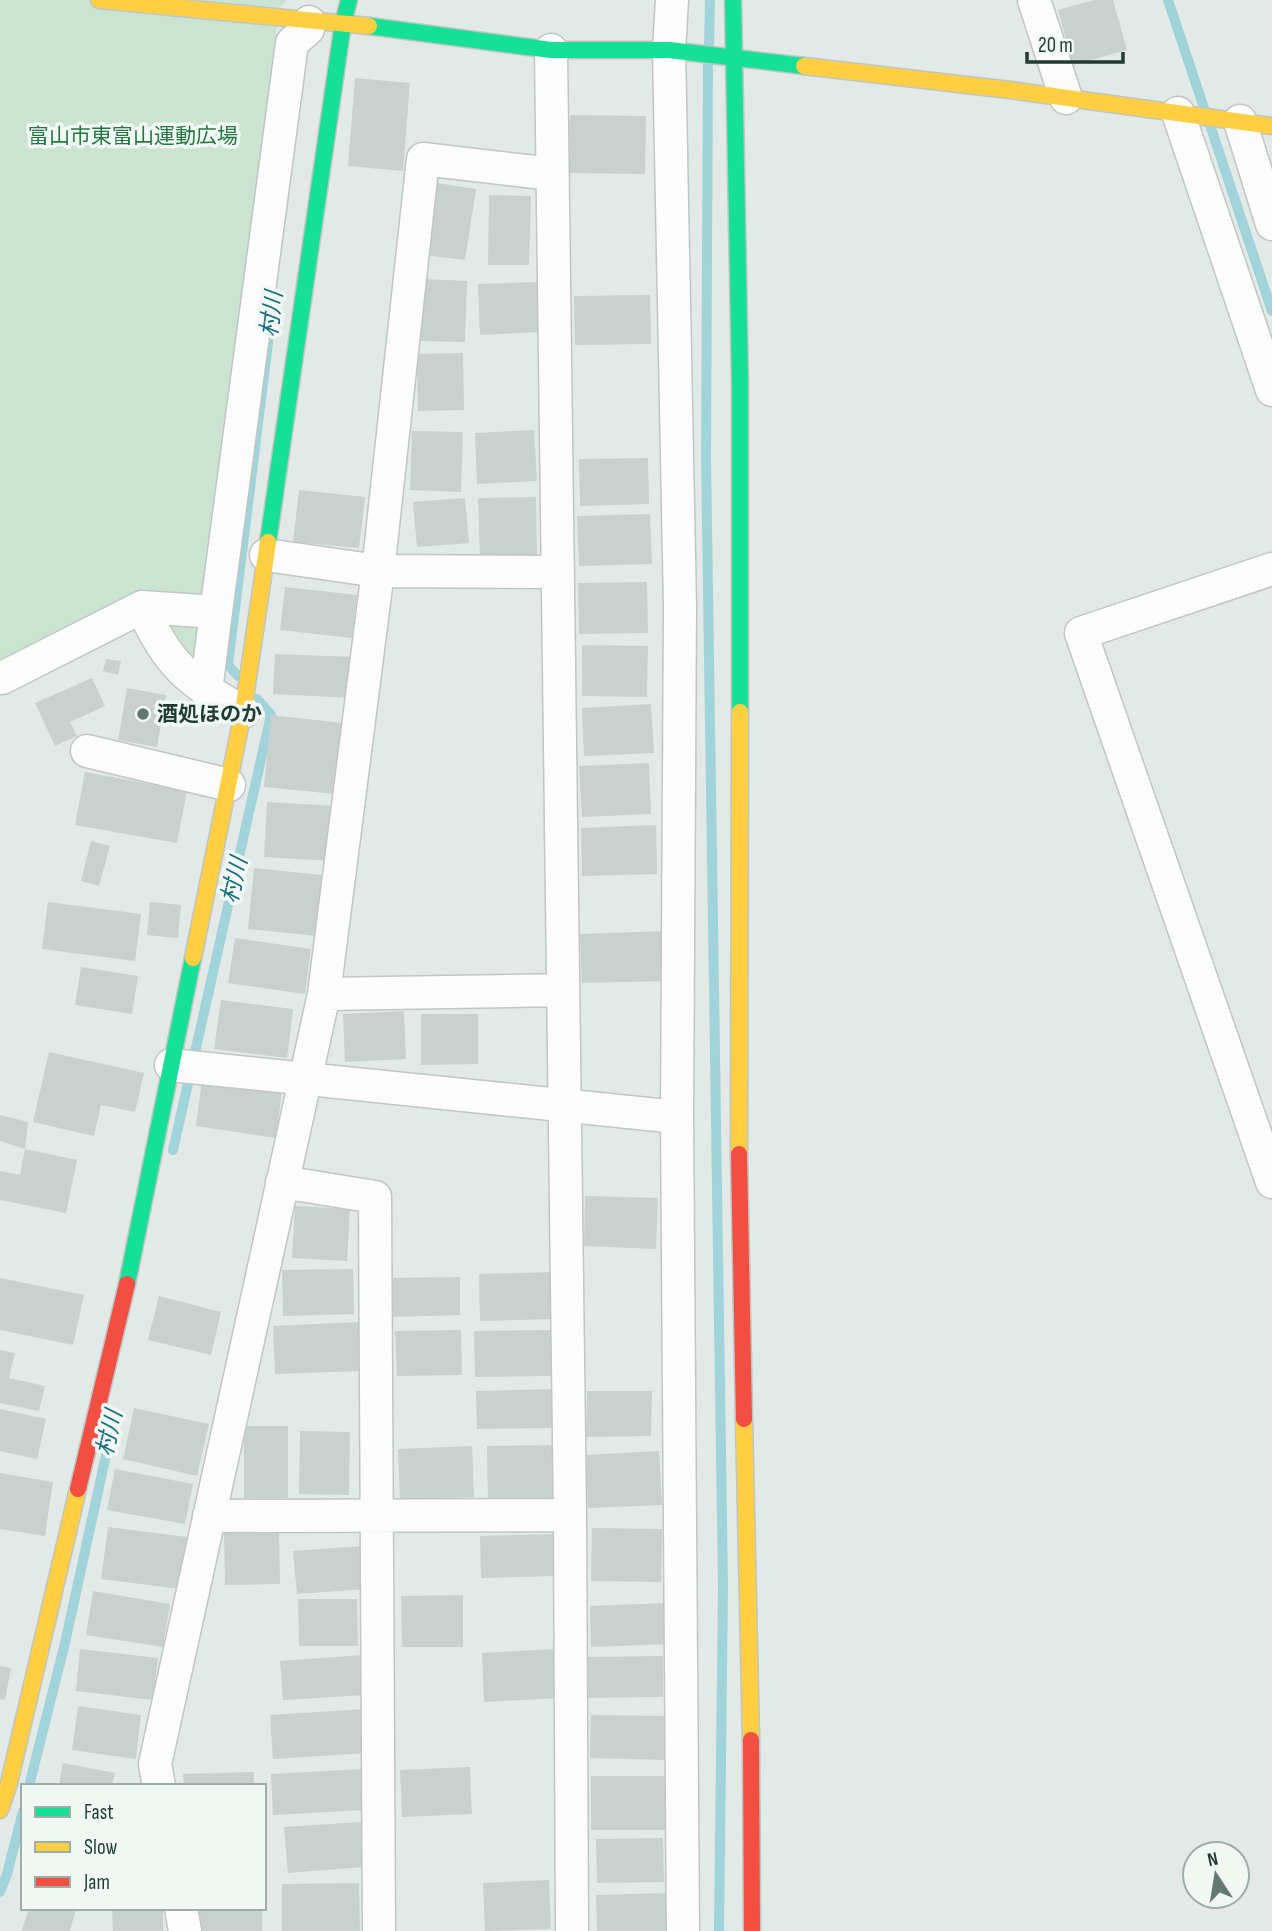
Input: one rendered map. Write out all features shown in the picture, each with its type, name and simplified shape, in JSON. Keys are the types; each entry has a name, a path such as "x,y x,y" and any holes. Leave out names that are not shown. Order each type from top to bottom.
{"street":[{"path":"99,0 309,22 343,23 551,50 669,50 1272,126"},
{"path":"0,1810 9,1783 127,1282 229,785 243,712 343,23 349,0"},
{"path":"672,0 669,50 680,607 677,1117 683,1931"},
{"path":"733,0 740,383 739,1244 751,1673 752,1931"},
{"path":"1034,0 1066,98"},
{"path":"206,691 292,43 309,29 309,22"},
{"path":"551,50 570,1515 572,1931"},
{"path":"1178,113 1272,390"},
{"path":"1240,121 1272,224"},
{"path":"159,1784 155,1764 324,994 378,571 423,159 552,174"},
{"path":"266,555 378,571 558,572"},
{"path":"1272,569 1081,633 1272,1182"},
{"path":"1,683 142,607 216,612"},
{"path":"142,607 157,641 181,671 206,691 243,712"},
{"path":"87,751 229,785"},
{"path":"324,994 563,990"},
{"path":"171,1065 677,1117"},
{"path":"282,1182 375,1198 379,1931"},
{"path":"209,1516 570,1515"},
{"path":"181,1910 185,1931"}],"green space":[{"name":"富山市東富山運動広場","path":"0,0 287,0 279,7 253,256 201,672 150,615 0,662"}],"building":[{"path":"1094,0 1113,0 1127,50 1073,65 1058,10"},
{"path":"355,78 410,83 403,171 348,166"},
{"path":"570,115 646,116 645,174 569,173"},
{"path":"437,183 476,189 465,260 425,255"},
{"path":"489,195 531,196 529,265 488,265"},
{"path":"424,279 467,281 465,342 421,341"},
{"path":"538,282 539,332 480,335 478,284"},
{"path":"650,295 651,344 575,345 574,296"},
{"path":"463,353 464,410 418,411 417,354"},
{"path":"534,430 537,481 477,484 475,433"},
{"path":"412,431 463,432 461,492 410,490"},
{"path":"648,458 649,504 580,506 579,459"},
{"path":"299,490 365,497 359,548 293,542"},
{"path":"536,497 537,555 480,557 478,498"},
{"path":"465,498 469,543 417,547 413,502"},
{"path":"650,514 652,564 579,566 577,516"},
{"path":"647,582 648,633 579,634 578,583"},
{"path":"285,587 357,595 352,638 280,630"},
{"path":"582,645 648,646 647,697 582,696"},
{"path":"275,654 355,657 353,698 273,694"},
{"path":"106,659 121,661 118,675 103,671"},
{"path":"92,678 105,706 70,722 77,736 55,746 35,703"},
{"path":"127,688 166,695 157,747 118,740"},
{"path":"651,704 654,753 584,756 582,708"},
{"path":"271,715 342,723 335,794 264,787"},
{"path":"649,763 651,814 582,817 579,766"},
{"path":"85,772 187,791 177,843 75,825"},
{"path":"267,802 336,806 333,861 264,857"},
{"path":"656,825 657,874 582,876 581,828"},
{"path":"91,841 110,846 99,886 81,881"},
{"path":"254,868 322,875 317,936 248,929"},
{"path":"48,902 141,914 135,961 42,949"},
{"path":"150,902 181,905 178,938 147,935"},
{"path":"666,931 667,981 582,983 580,934"},
{"path":"235,938 311,949 305,994 228,983"},
{"path":"81,967 138,976 132,1014 75,1005"},
{"path":"221,1000 293,1009 287,1058 214,1049"},
{"path":"404,1011 406,1059 345,1062 343,1014"},
{"path":"421,1014 478,1014 478,1064 421,1065"},
{"path":"49,1052 144,1073 135,1112 101,1105 94,1136 33,1122"},
{"path":"202,1080 282,1091 276,1138 196,1126"},
{"path":"0,1115 28,1122 25,1149 0,1141"},
{"path":"25,1149 77,1160 66,1213 0,1200 0,1171 20,1175"},
{"path":"585,1196 658,1198 656,1249 584,1246"},
{"path":"295,1206 350,1209 347,1261 292,1258"},
{"path":"353,1269 354,1314 283,1316 282,1270"},
{"path":"553,1272 555,1319 480,1321 479,1274"},
{"path":"460,1277 460,1315 390,1317 389,1278"},
{"path":"0,1278 84,1295 73,1345 0,1330"},
{"path":"159,1296 221,1312 211,1355 148,1340"},
{"path":"359,1322 361,1371 275,1374 273,1326"},
{"path":"461,1330 462,1375 397,1376 395,1331"},
{"path":"553,1330 553,1376 475,1377 474,1331"},
{"path":"0,1350 15,1353 9,1378 45,1386 39,1411 0,1403"},
{"path":"559,1389 559,1428 477,1429 476,1391"},
{"path":"587,1391 652,1391 651,1436 586,1437"},
{"path":"134,1408 209,1424 197,1476 123,1459"},
{"path":"0,1409 46,1419 37,1459 0,1451"},
{"path":"244,1426 288,1426 288,1498 244,1498"},
{"path":"300,1431 350,1432 349,1495 299,1494"},
{"path":"553,1445 554,1501 488,1502 487,1446"},
{"path":"472,1446 474,1497 400,1500 398,1449"},
{"path":"659,1451 662,1505 588,1508 586,1455"},
{"path":"115,1469 193,1484 185,1524 107,1510"},
{"path":"0,1473 53,1482 45,1536 0,1529"},
{"path":"108,1527 187,1537 180,1589 101,1579"},
{"path":"592,1528 662,1529 661,1582 591,1581"},
{"path":"279,1531 280,1584 225,1585 224,1533"},
{"path":"555,1534 556,1576 481,1578 480,1536"},
{"path":"363,1546 366,1589 297,1594 293,1551"},
{"path":"93,1591 170,1604 163,1647 86,1635"},
{"path":"463,1595 463,1647 402,1647 401,1596"},
{"path":"298,1599 357,1599 358,1646 299,1646"},
{"path":"669,1603 670,1644 591,1647 590,1606"},
{"path":"80,1649 158,1658 153,1700 76,1691"},
{"path":"556,1649 559,1698 484,1702 482,1653"},
{"path":"363,1655 366,1695 283,1700 280,1661"},
{"path":"663,1656 663,1697 584,1698 584,1657"},
{"path":"0,1666 11,1668 5,1700 0,1699"},
{"path":"78,1706 141,1715 136,1759 72,1750"},
{"path":"366,1709 368,1753 273,1759 270,1715"},
{"path":"591,1715 666,1716 666,1760 590,1758"},
{"path":"63,1763 115,1773 112,1784 59,1784"},
{"path":"470,1767 472,1814 402,1817 400,1770"},
{"path":"362,1769 364,1810 273,1815 271,1774"},
{"path":"254,1772 254,1784 184,1784 183,1774"},
{"path":"591,1776 667,1776 667,1830 591,1830"},
{"path":"361,1822 364,1867 288,1873 284,1827"},
{"path":"663,1838 664,1882 597,1883 596,1839"},
{"path":"549,1880 551,1929 485,1931 483,1883"},
{"path":"359,1883 360,1931 282,1931 282,1884"},
{"path":"669,1893 670,1931 597,1931 596,1895"},
{"path":"28,1910 75,1910 70,1931 22,1931"},
{"path":"112,1910 163,1910 163,1931 113,1931"},
{"path":"200,1910 262,1910 262,1931 200,1931"}],"waterway":[{"path":"709,48 710,0"},
{"path":"1168,0 1204,108"},
{"path":"708,63 706,458 723,1586 719,1931"},
{"path":"1210,125 1272,311"},
{"name":"村川","path":"238,676 228,665 270,327"},
{"name":"村川","path":"173,1150 271,715 257,699"},
{"name":"村川","path":"30,1784 65,1643 111,1432"},
{"name":"村川","path":"0,1892 21,1819"}],"traffic: fast":[{"path":"268,542 343,23 349,0"},
{"path":"733,0 740,383 740,712"},
{"path":"369,26 551,50 669,50 804,66"},
{"path":"127,1284 193,958"}],"traffic: slow":[{"path":"99,0 369,26"},
{"path":"804,66 1010,90 1272,126"},
{"path":"193,958 243,712 268,542"},
{"path":"739,1154 740,712"},
{"path":"744,1419 751,1740"},
{"path":"0,1810 9,1783 78,1489"}],"traffic: jam":[{"path":"739,1154 744,1419"},
{"path":"78,1489 127,1284"},
{"path":"751,1740 752,1931"}],"place":[{"name":"酒処ほのか","path":"143,714"}]}
